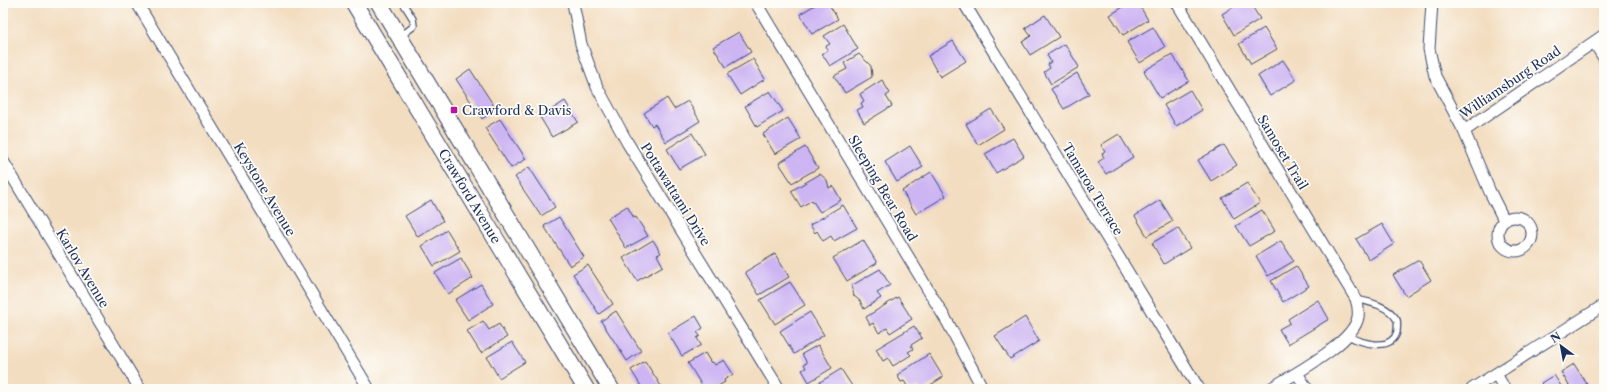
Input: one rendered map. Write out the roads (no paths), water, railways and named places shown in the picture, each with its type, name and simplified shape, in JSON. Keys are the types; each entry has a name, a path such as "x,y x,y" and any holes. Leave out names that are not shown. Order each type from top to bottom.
{"main road":[{"name":"Crawford Avenue","path":"354,3 586,389"},
{"name":"Crawford Avenue","path":"379,3 611,389"}],"street":[{"name":"Keystone Avenue","path":"137,3 368,389"},
{"name":"Pottawattami Drive","path":"573,3 581,44 597,87 627,142 779,389"},
{"name":"Sleeping Bear Road","path":"756,3 948,324 983,389"},
{"name":"Tamaroa Terrace","path":"964,3 1199,389"},
{"name":"Samoset Trail","path":"1177,3 1356,298 1359,308 1358,318 1348,336"},
{"name":"Williamsburg Road","path":"1432,3 1428,49 1435,76 1464,131 1604,35"},
{"path":"1594,42 1604,58"},
{"path":"426,122 444,111"},
{"path":"1464,131 1490,192 1504,220"},
{"name":"Karlov Avenue","path":"3,161 140,389"},
{"path":"1472,389 1604,305"},
{"path":"1270,389 1339,345 1348,336"},
{"path":"1297,373 1307,389"},
{"path":"1496,374 1505,389"}],"lane":[{"path":"400,37 414,26 413,19 403,3"},
{"path":"1348,336 1362,342 1376,344 1390,342 1395,337 1398,328 1397,320 1388,311 1374,303 1356,298"}],"place":[{"name":"Crawford & Davis","path":"454,110"}]}
